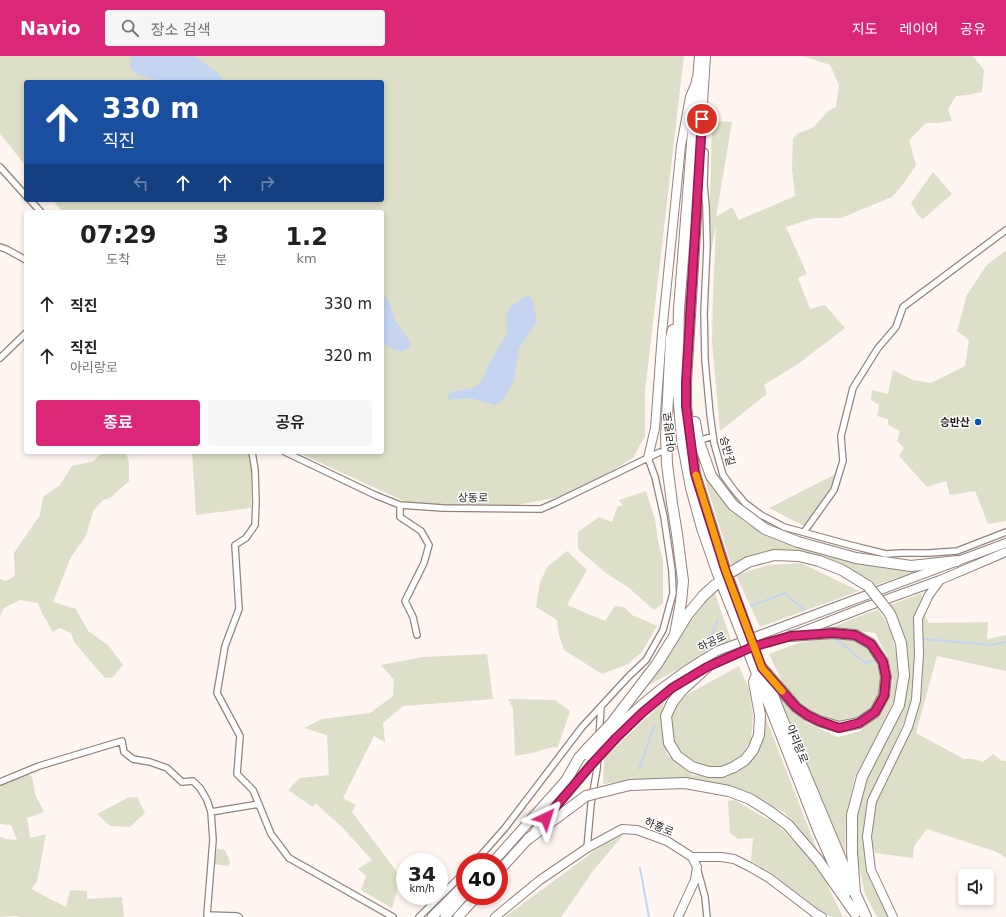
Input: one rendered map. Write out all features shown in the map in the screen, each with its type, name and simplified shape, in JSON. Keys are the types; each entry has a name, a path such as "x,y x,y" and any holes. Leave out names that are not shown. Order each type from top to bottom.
{"highway":[{"name":"아리랑로","path":"697,80 679,309 678,392 682,440 691,488 702,528 718,574 746,635"},
{"name":"아리랑로","path":"700,150 686,390 686,406 695,474 746,635 819,832 856,915"},
{"path":"675,634 683,581 672,503 666,437 671,338 679,309"},
{"path":"686,390 698,439 711,476 733,505 765,529 798,542 863,559 911,566 957,561"},
{"path":"733,571 748,562 774,555 799,556 819,561 842,570 868,586 891,616 901,643 904,675 899,705 862,777 852,815 852,852 855,893"},
{"path":"567,780 579,758 588,753 612,727 657,664 688,614 714,585"},
{"path":"707,667 681,691 672,703 666,716 668,743 677,756 692,767 709,772 722,772 734,768 745,760 753,750 759,735 760,715 754,682 759,669 796,707 819,721 839,728 859,723 875,712 884,696 886,677 883,662 871,644 855,635 833,633 791,636"},
{"name":"아리랑로","path":"759,669 784,723 866,917"},
{"path":"528,839 586,796 630,785 685,783 729,791 750,799 788,825 818,860 856,915"}],"main road":[{"path":"501,853 567,780"},
{"path":"497,853 519,832"},
{"name":"하공로","path":"508,861 528,839"},
{"path":"432,917 456,893"},
{"path":"445,917 456,904"},
{"path":"458,917 469,905"}],"street":[{"name":"아리랑로","path":"697,80 699,56"},
{"name":"아리랑로","path":"700,150 706,56"},
{"path":"483,853 505,828 582,727 629,676 646,660 663,630 673,593 672,571 664,517 655,477 648,458 655,428 662,333 681,146 690,96 697,80"},
{"name":"승반길","path":"700,150 705,152 704,185 707,238 704,314 705,360 710,414 714,443 723,475 734,490 745,503 761,515 784,527 886,554 957,551 1006,532"},
{"path":"0,167 24,194"},
{"path":"32,202 39,210"},
{"path":"804,532 834,490 843,462 841,436 853,388 878,348 896,327 903,307 1006,230"},
{"path":"0,247 24,259"},
{"path":"0,358 24,335"},
{"path":"704,439 713,436"},
{"name":"상동로","path":"289,454 375,495 400,505 443,508 541,509 660,452"},
{"path":"252,454 255,470 255,525 246,538 235,545 238,609 225,646 217,693 240,736 237,774 253,790 271,834 289,858 393,917"},
{"path":"400,505 400,517 421,531 430,545 424,563 405,601 413,617 417,635"},
{"name":"하공로","path":"612,727 678,675 717,651 1006,543"},
{"name":"하공로","path":"528,839 616,738 643,712 672,688 707,667 752,647 791,636 940,580 1006,552"},
{"path":"893,917 871,870 867,836 872,801 908,727 916,700 919,654 918,618 929,595 940,580"},
{"path":"587,848 591,804 597,768 601,707"},
{"path":"0,782 39,766 122,741 124,752 133,759 150,762 167,768 182,782 193,781 200,788 207,800 211,812 214,840 207,915 239,917"},
{"path":"211,812 259,804"},
{"name":"하흥로","path":"495,917 540,880 587,848 622,829 637,830 666,841 692,857"},
{"path":"707,917 697,867 692,857 721,857 734,859 769,878 814,913 822,917"},
{"path":"678,917 695,880 697,867"},
{"path":"419,917 456,881"}],"green space":[{"path":"0,56 684,56 645,391 645,436 633,458 571,495 505,507 410,504 301,454 384,454 384,210 60,210 54,202 384,202 384,80 24,80 24,164 0,134"},
{"path":"803,56 973,56 984,70 982,92 956,96 948,109 952,121 926,123 909,140 916,165 892,197 841,218 814,218 786,227 807,274 798,278 810,309 825,305 845,328 798,364 764,385 767,394 720,431 712,341 716,224 710,259 712,121 732,122 716,217 732,207 739,220 795,196 792,169 793,139 797,134 814,127 828,111 836,107 839,85 830,65"},
{"path":"933,172 952,194 923,219 918,215 911,203"},
{"path":"1006,250 1006,521 988,524 975,491 950,495 946,481 927,487 899,456 904,448 897,441 900,431 888,425 888,419 877,416 879,405 871,400 872,390 888,394 893,370 913,380 931,383 965,366 969,340 957,331 967,295 986,266"},
{"path":"100,454 127,454 129,463 129,481 110,498 103,500 93,511 86,536 71,557 53,602 76,609 88,631 108,645 123,665 113,677 105,678 74,642 71,633 59,628 53,632 38,603 20,600 4,608 0,616 0,579 6,581 15,576 14,553 40,515 43,497 60,485 72,466 94,461"},
{"path":"192,454 250,454 251,508 196,515"},
{"path":"703,473 746,523 785,541 926,568 876,585 844,565 795,551 761,554 731,564"},
{"path":"836,474 830,488 804,526 769,508"},
{"path":"646,491 655,519 659,546 663,560 663,603 654,610 629,588 606,573 578,549 578,532 599,517 612,522 618,506 623,506 619,500"},
{"path":"567,551 587,570 567,605 605,621 615,606 624,607 632,615 657,626 642,652 628,664 602,674 564,650 559,635 557,620 536,607 540,582 548,566"},
{"path":"801,563 859,591 760,627 736,575 768,565"},
{"path":"714,591 731,640 649,685 697,612"},
{"path":"923,593 914,623 915,650 911,706 867,805 863,835 868,872 888,917 877,917 865,894 858,863 855,824 861,795 870,771 904,698 908,661 903,635 890,605"},
{"path":"878,609 891,630 899,666 896,696 855,777 846,815 845,855 779,696 805,722 838,737 860,731 881,712 893,681 889,660 875,633 830,628"},
{"path":"925,615 929,623 988,622 987,639 1006,635 1006,671 937,656 916,733 964,759 973,759 983,762 993,754 1002,761 1006,761 1006,858 994,851 927,829 914,846 913,858 875,853 871,843 876,803 911,730 922,688 922,620"},
{"path":"830,638 851,639 870,650 879,667 881,691 870,710 851,721 835,722 810,711 785,688 769,654 799,643"},
{"path":"487,654 493,699 403,706 383,723 385,742 374,736 343,798 356,805 352,812 396,871 396,894 392,908 361,890 366,876 358,869 372,860 342,827 315,803 313,807 288,790 300,778 329,775 327,735 304,728 322,719 370,713 393,696 394,680 381,665 423,657"},
{"path":"739,666 749,689 753,715 751,741 740,757 723,767 708,768 686,757 674,741 671,715 681,698"},
{"path":"508,699 555,700 570,711 558,747 515,756 513,709"},
{"path":"664,701 661,728 667,755 692,775 728,777 757,755 765,716 818,852 784,812 714,782 644,779 603,784 604,758"},
{"path":"27,774 32,776 35,794 44,812 27,818 30,838 46,834 37,882 31,889 66,907 70,890 87,891 87,899 122,897 124,917 0,917 0,837 17,840 11,825 0,824 0,786"},
{"path":"137,797 145,813 130,827 110,826 97,814 127,798"},
{"path":"735,800 763,817 773,821 803,850 825,880 843,917 832,917 823,913 776,877 751,861 753,838 738,839 730,833 728,801"},
{"path":"624,834 593,871 561,917 505,917 597,849"},
{"path":"217,849 225,850 230,862 228,866 214,864"}],"water":[{"path":"131,56 193,56 219,74 222,80 158,80 136,74 130,67"},
{"path":"528,295 532,300 537,322 519,348 514,381 502,402 495,405 471,398 447,400 449,393 475,387 482,380 489,363 507,334 506,315 510,307"},
{"path":"384,296 389,301 395,321 410,341 410,347 403,351 394,350 384,343"}],"waterway":[{"path":"751,606 785,593 804,610"},
{"path":"704,651 718,620"},
{"path":"834,637 865,663 875,660"},
{"path":"922,640 992,645 1006,642"},
{"path":"639,769 654,726"},
{"path":"640,868 649,917"}],"tunnel":[{"path":"666,450 684,445"}],"slow traffic":[{"path":"696,475 725,569 762,668 782,691"}],"place":[{"name":"승반산","path":"978,422"}],"route":[{"path":"546,818 591,765 643,712 672,688 707,667 752,647 763,644 791,636 833,633 855,635 871,644 883,662 886,677 884,696 875,712 859,723 839,728 819,721 796,707 762,668 754,648 749,634 725,569 695,474 686,406 686,382 702,119"}]}
